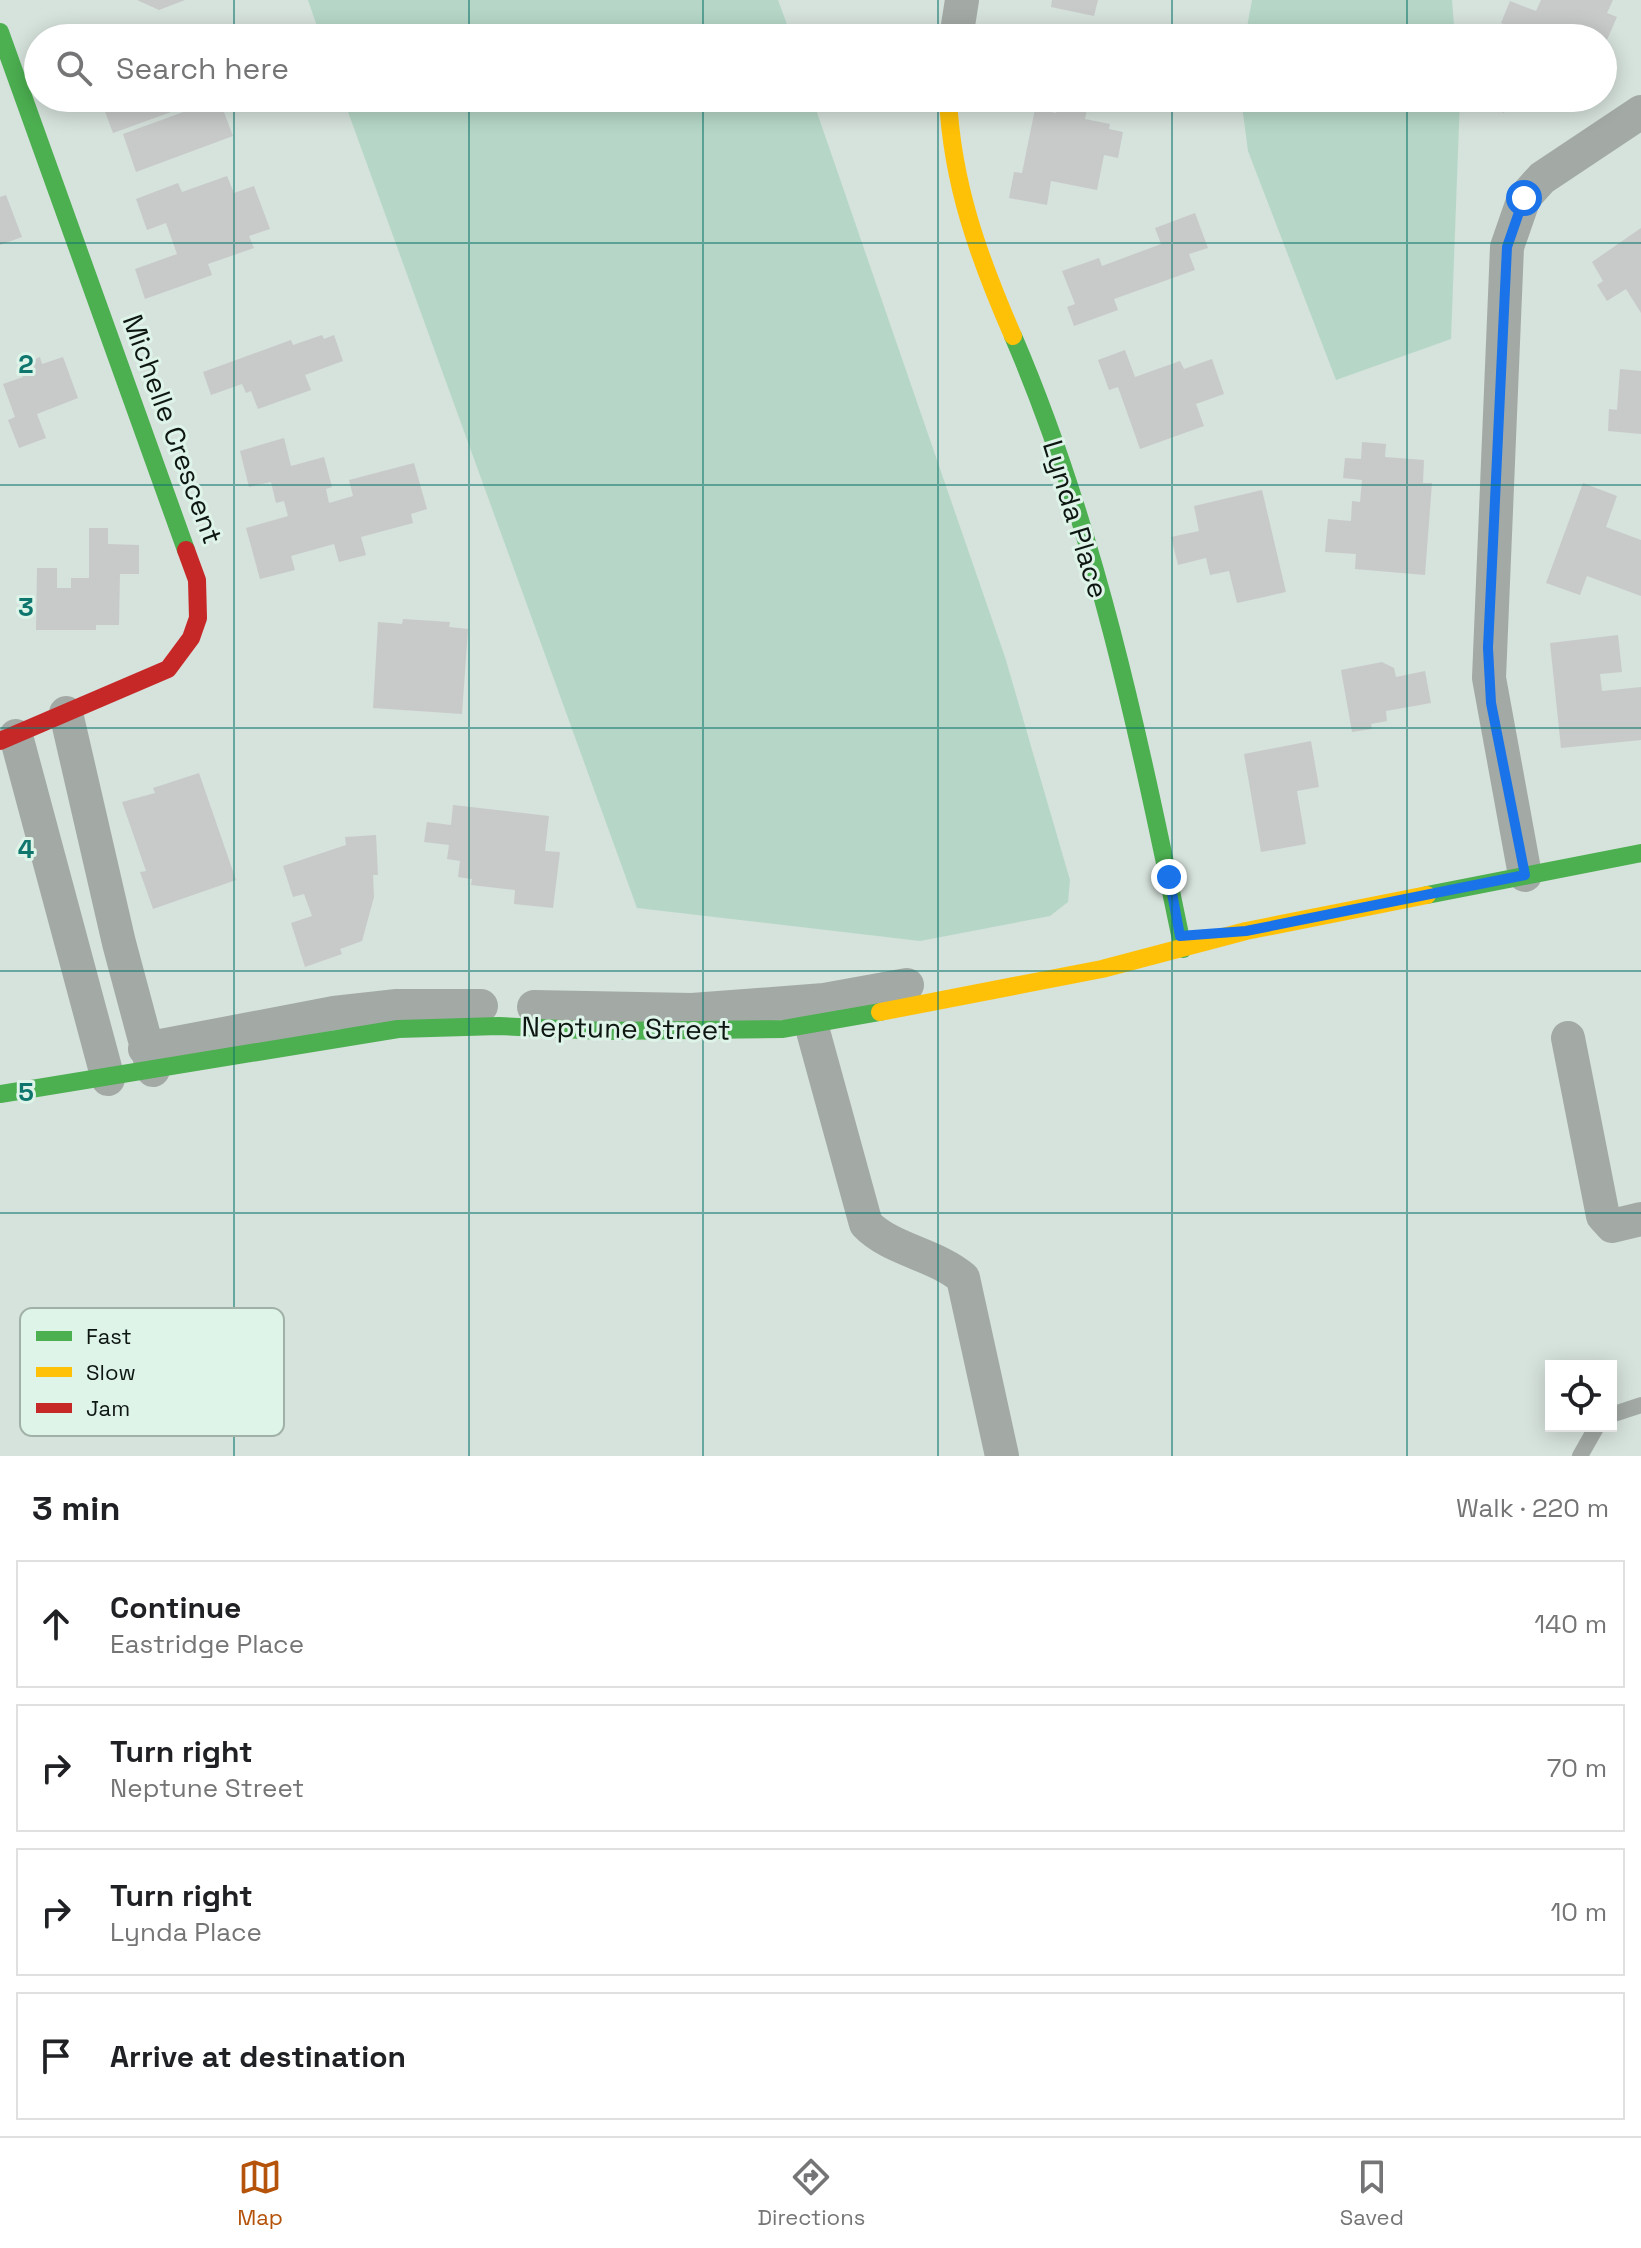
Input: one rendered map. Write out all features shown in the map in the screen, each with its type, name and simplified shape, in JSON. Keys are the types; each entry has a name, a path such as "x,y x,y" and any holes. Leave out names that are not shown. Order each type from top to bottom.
{"street":[{"path":"958,24 962,0"},
{"name":"Michelle Crescent","path":"0,32 24,98"},
{"name":"Michelle Crescent","path":"8,738 168,669 192,639 198,626 200,607 197,580 29,112"},
{"name":"Lynda Place","path":"948,112 950,157 960,207 1045,415 1100,594 1154,811 1181,942"},
{"path":"1525,875 1489,678 1507,247 1524,198 1542,178 1641,112"},
{"path":"66,713 150,1060"},
{"path":"8,738 106,1067"},
{"name":"Neptune Street","path":"0,1079 150,1060 334,1013 604,1019 692,1010 807,1014 1641,853"},
{"path":"807,1014 866,1224 874,1232 929,1256 963,1278 1002,1456"},
{"path":"1568,1038 1603,1216 1612,1226 1641,1219"},
{"name":"Neptune Street","path":"0,1094 106,1067"}],"lane":[{"path":"1617,1413 1641,1405"},
{"path":"1580,1456 1594,1432"}],"green space":[{"path":"308,0 778,0 787,24 316,24"},
{"path":"1252,0 1452,0 1454,24 1248,24"},
{"path":"348,112 817,112 1005,657 1070,880 1068,902 1050,916 920,941 637,908"},
{"path":"1243,112 1459,112 1451,339 1336,380 1248,151"}],"building":[{"path":"137,0 185,0 159,10"},
{"path":"1052,0 1098,0 1094,16 1051,7"},
{"path":"1541,0 1613,0 1607,13 1617,17 1614,24 1501,23 1510,1 1536,11"},
{"path":"105,112 171,112 113,133"},
{"path":"183,112 224,112 233,136 136,172 123,134"},
{"path":"1034,112 1086,112 1085,119 1110,124 1109,129 1123,132 1118,158 1104,155 1097,190 1051,181 1047,205 1009,198 1014,172 1022,173"},
{"path":"227,176 234,193 254,186 270,229 249,236 254,248 208,264 212,275 145,299 135,269 177,254 166,223 147,230 136,199 178,183 182,192"},
{"path":"6,195 22,237 0,245 0,197"},
{"path":"1195,213 1208,248 1189,254 1195,270 1114,299 1118,310 1074,326 1067,307 1075,304 1062,271 1099,258 1102,266 1161,244 1155,228"},
{"path":"1641,228 1641,313 1626,289 1607,301 1597,285 1603,281 1592,262"},
{"path":"322,335 324,339 334,335 343,361 305,375 311,390 258,409 251,391 246,393 242,384 211,395 203,372 291,340 293,345"},
{"path":"1125,350 1135,377 1180,361 1184,369 1212,359 1224,394 1196,404 1204,426 1140,449 1118,387 1109,390 1098,360"},
{"path":"40,357 42,364 63,357 78,398 37,414 46,438 19,448 8,420 15,417 3,384 23,377 19,365"},
{"path":"1620,369 1641,371 1641,434 1608,431 1609,409 1617,410"},
{"path":"284,438 291,466 324,457 332,487 326,489 329,503 353,496 349,480 414,463 427,509 411,514 413,523 361,537 366,555 339,562 334,544 291,556 295,570 260,579 246,528 288,516 284,501 276,503 271,482 249,487 240,451"},
{"path":"1362,442 1386,444 1385,457 1424,460 1423,483 1432,483 1425,575 1355,569 1356,554 1325,552 1328,519 1351,521 1352,501 1360,502 1362,480 1343,478 1345,458 1361,459"},
{"path":"1583,483 1617,496 1606,527 1641,540 1641,596 1587,576 1580,595 1546,583"},
{"path":"1262,490 1286,592 1237,603 1229,571 1210,575 1206,558 1178,565 1171,537 1199,531 1194,506"},
{"path":"89,528 108,528 108,544 139,545 139,574 120,574 119,625 96,625 96,630 36,630 37,568 57,568 57,588 71,588 71,578 89,578"},
{"path":"403,619 450,622 449,627 468,629 462,714 373,708 378,622 402,624"},
{"path":"1618,635 1622,672 1600,674 1602,691 1641,687 1641,740 1561,748 1550,643"},
{"path":"1382,662 1394,668 1396,677 1425,671 1431,703 1386,711 1387,721 1371,724 1372,729 1352,732 1341,670"},
{"path":"1311,741 1319,787 1297,791 1306,844 1261,852 1244,754"},
{"path":"199,773 236,880 153,909 140,872 146,871 122,802 155,793 153,788"},
{"path":"453,805 549,816 545,851 560,852 553,908 514,904 515,890 471,885 472,879 458,877 460,861 447,859 449,845 424,842 427,822 451,825"},
{"path":"376,835 378,875 373,875 374,897 362,941 340,949 342,954 305,967 291,923 312,916 304,894 293,897 283,866 346,845 345,837"}],"traffic: fast":[{"path":"0,32 24,99"},
{"path":"29,112 186,550"},
{"path":"1013,336 1043,410 1092,561 1132,715 1183,949"},
{"path":"1427,895 1641,853"},
{"path":"0,1094 398,1029 499,1026 604,1031 783,1029 880,1012"}],"traffic: slow":[{"path":"949,112 955,160 969,220 1013,336"},
{"path":"880,1012 1102,969 1246,931 1427,895"}],"traffic: jam":[{"path":"0,741 168,669 191,638 198,618 197,580 186,550"}],"route":[{"path":"1169,877 1180,936 1246,931 1525,875 1491,703 1488,648 1507,247 1524,198"}]}
